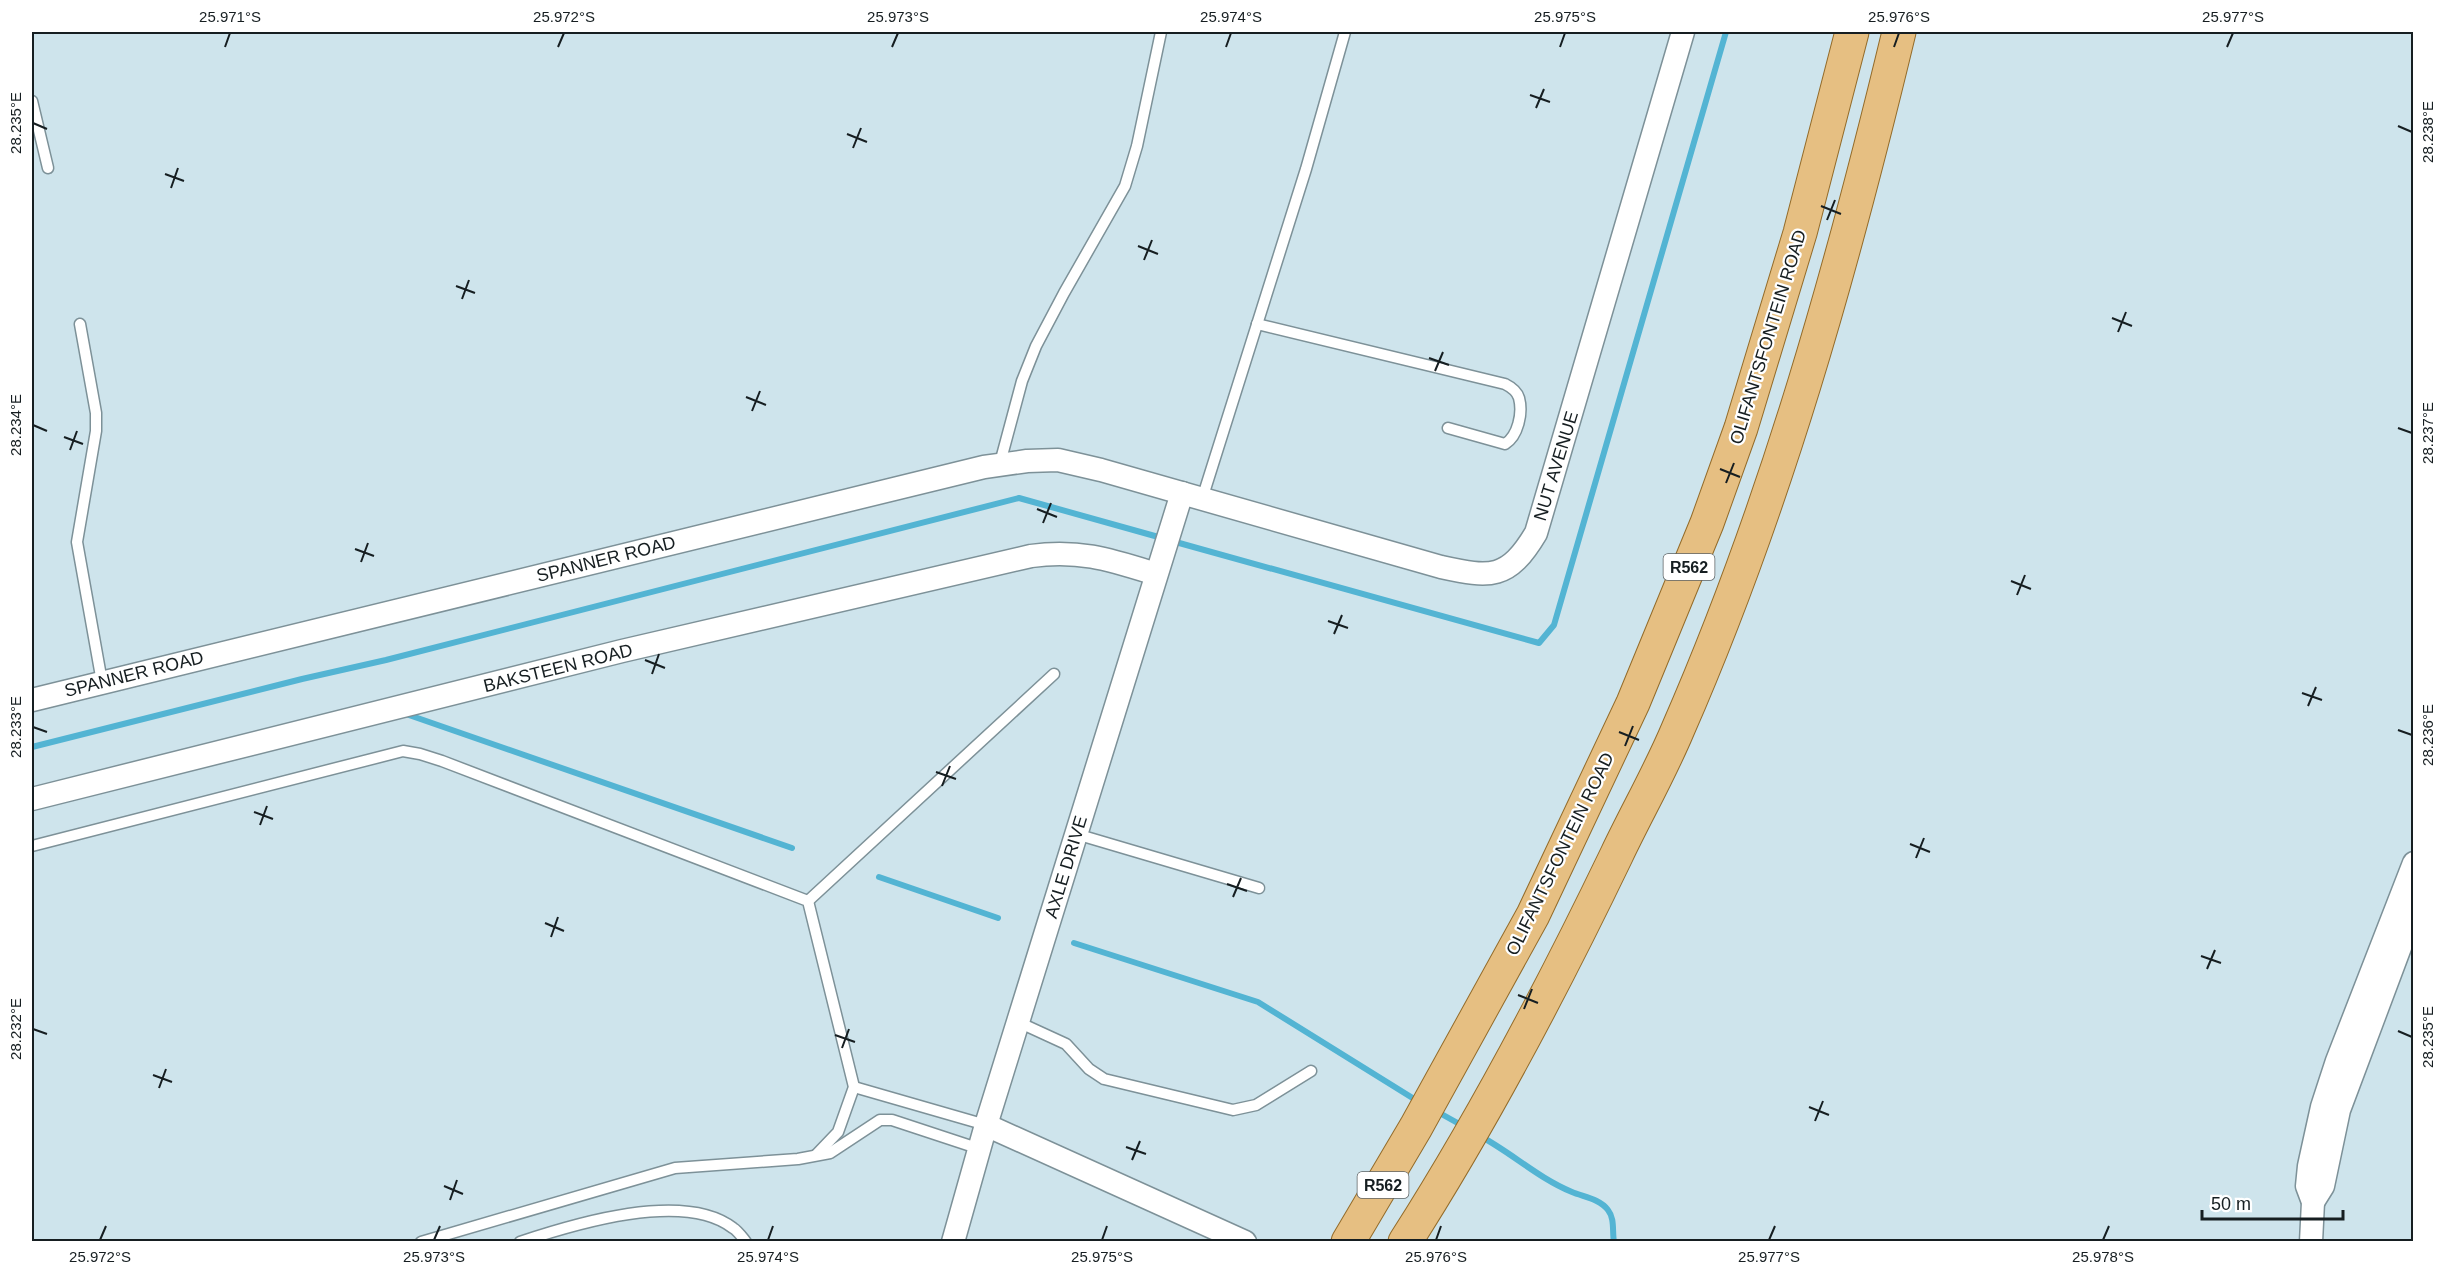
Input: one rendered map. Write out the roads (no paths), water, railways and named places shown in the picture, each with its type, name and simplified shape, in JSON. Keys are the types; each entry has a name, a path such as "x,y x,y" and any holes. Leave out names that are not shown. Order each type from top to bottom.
{"main road":[{"name":"OLIFANTSFONTEIN ROAD","path":"1348,1242 1447,1073 1543,894 1633,703 1707,523 1767,346 1815,179 1852,32"},
{"name":"R562","path":"1405,1242 1459,1157 1494,1095 1595,902 1678,730 1750,546 1838,273 1899,32"},
{"path":"1428,1242 1434,1217 1459,1157"}],"street":[{"name":"NUT AVENUE","path":"1192,496 1441,567 1477,575 1497,573 1513,564 1524,553 1536,533 1683,32"},
{"name":"SPANNER ROAD","path":"32,700 1000,464 1058,460 1192,496"},
{"name":"AXLE DRIVE","path":"953,1242 986,1125 1160,564 1175,519 1192,496"},
{"name":"BAKSTEEN ROAD","path":"32,799 622,651 1031,556 1074,553 1160,564"},
{"path":"2311,1242 2313,1202 2307,1186 2308,1166 2322,1107 2337,1061 2414,863"},
{"path":"2313,1202 2323,1186 2339,1110 2414,910"},
{"path":"986,1125 1245,1242"}],"lane":[{"path":"1000,464 1022,381 1036,346 1125,186 1137,146 1161,32"},
{"path":"1192,496 1257,324 1306,169 1345,32"},
{"path":"32,101 48,168"},
{"path":"80,324 96,413 96,431 77,542 102,682"},
{"path":"1257,324 1505,384 1513,388 1519,398 1518,426 1513,439 1505,444 1448,428"},
{"path":"808,901 1054,674"},
{"path":"32,846 403,752 420,754 442,761 808,901"},
{"path":"1076,834 1259,888"},
{"path":"808,901 854,1087 838,1132 816,1155"},
{"path":"1018,1022 1066,1044 1089,1069 1104,1079 1233,1110 1256,1106 1311,1071"},
{"path":"854,1087 986,1125"},
{"path":"421,1242 675,1168 798,1159 836,1150 880,1120 892,1120 980,1149"},
{"path":"520,1242 607,1217 657,1212 687,1212 717,1220 733,1228 746,1242"}],"waterway":[{"path":"1172,541 1539,643 1554,625 1726,32"},
{"path":"32,747 386,660 1019,498 1162,538"},
{"path":"406,714 792,848"},
{"path":"879,877 998,918"},
{"path":"1074,943 1258,1002 1419,1102"},
{"path":"1436,1111 1463,1126"},
{"path":"1480,1136 1548,1180 1605,1206 1612,1217 1614,1242"}]}
